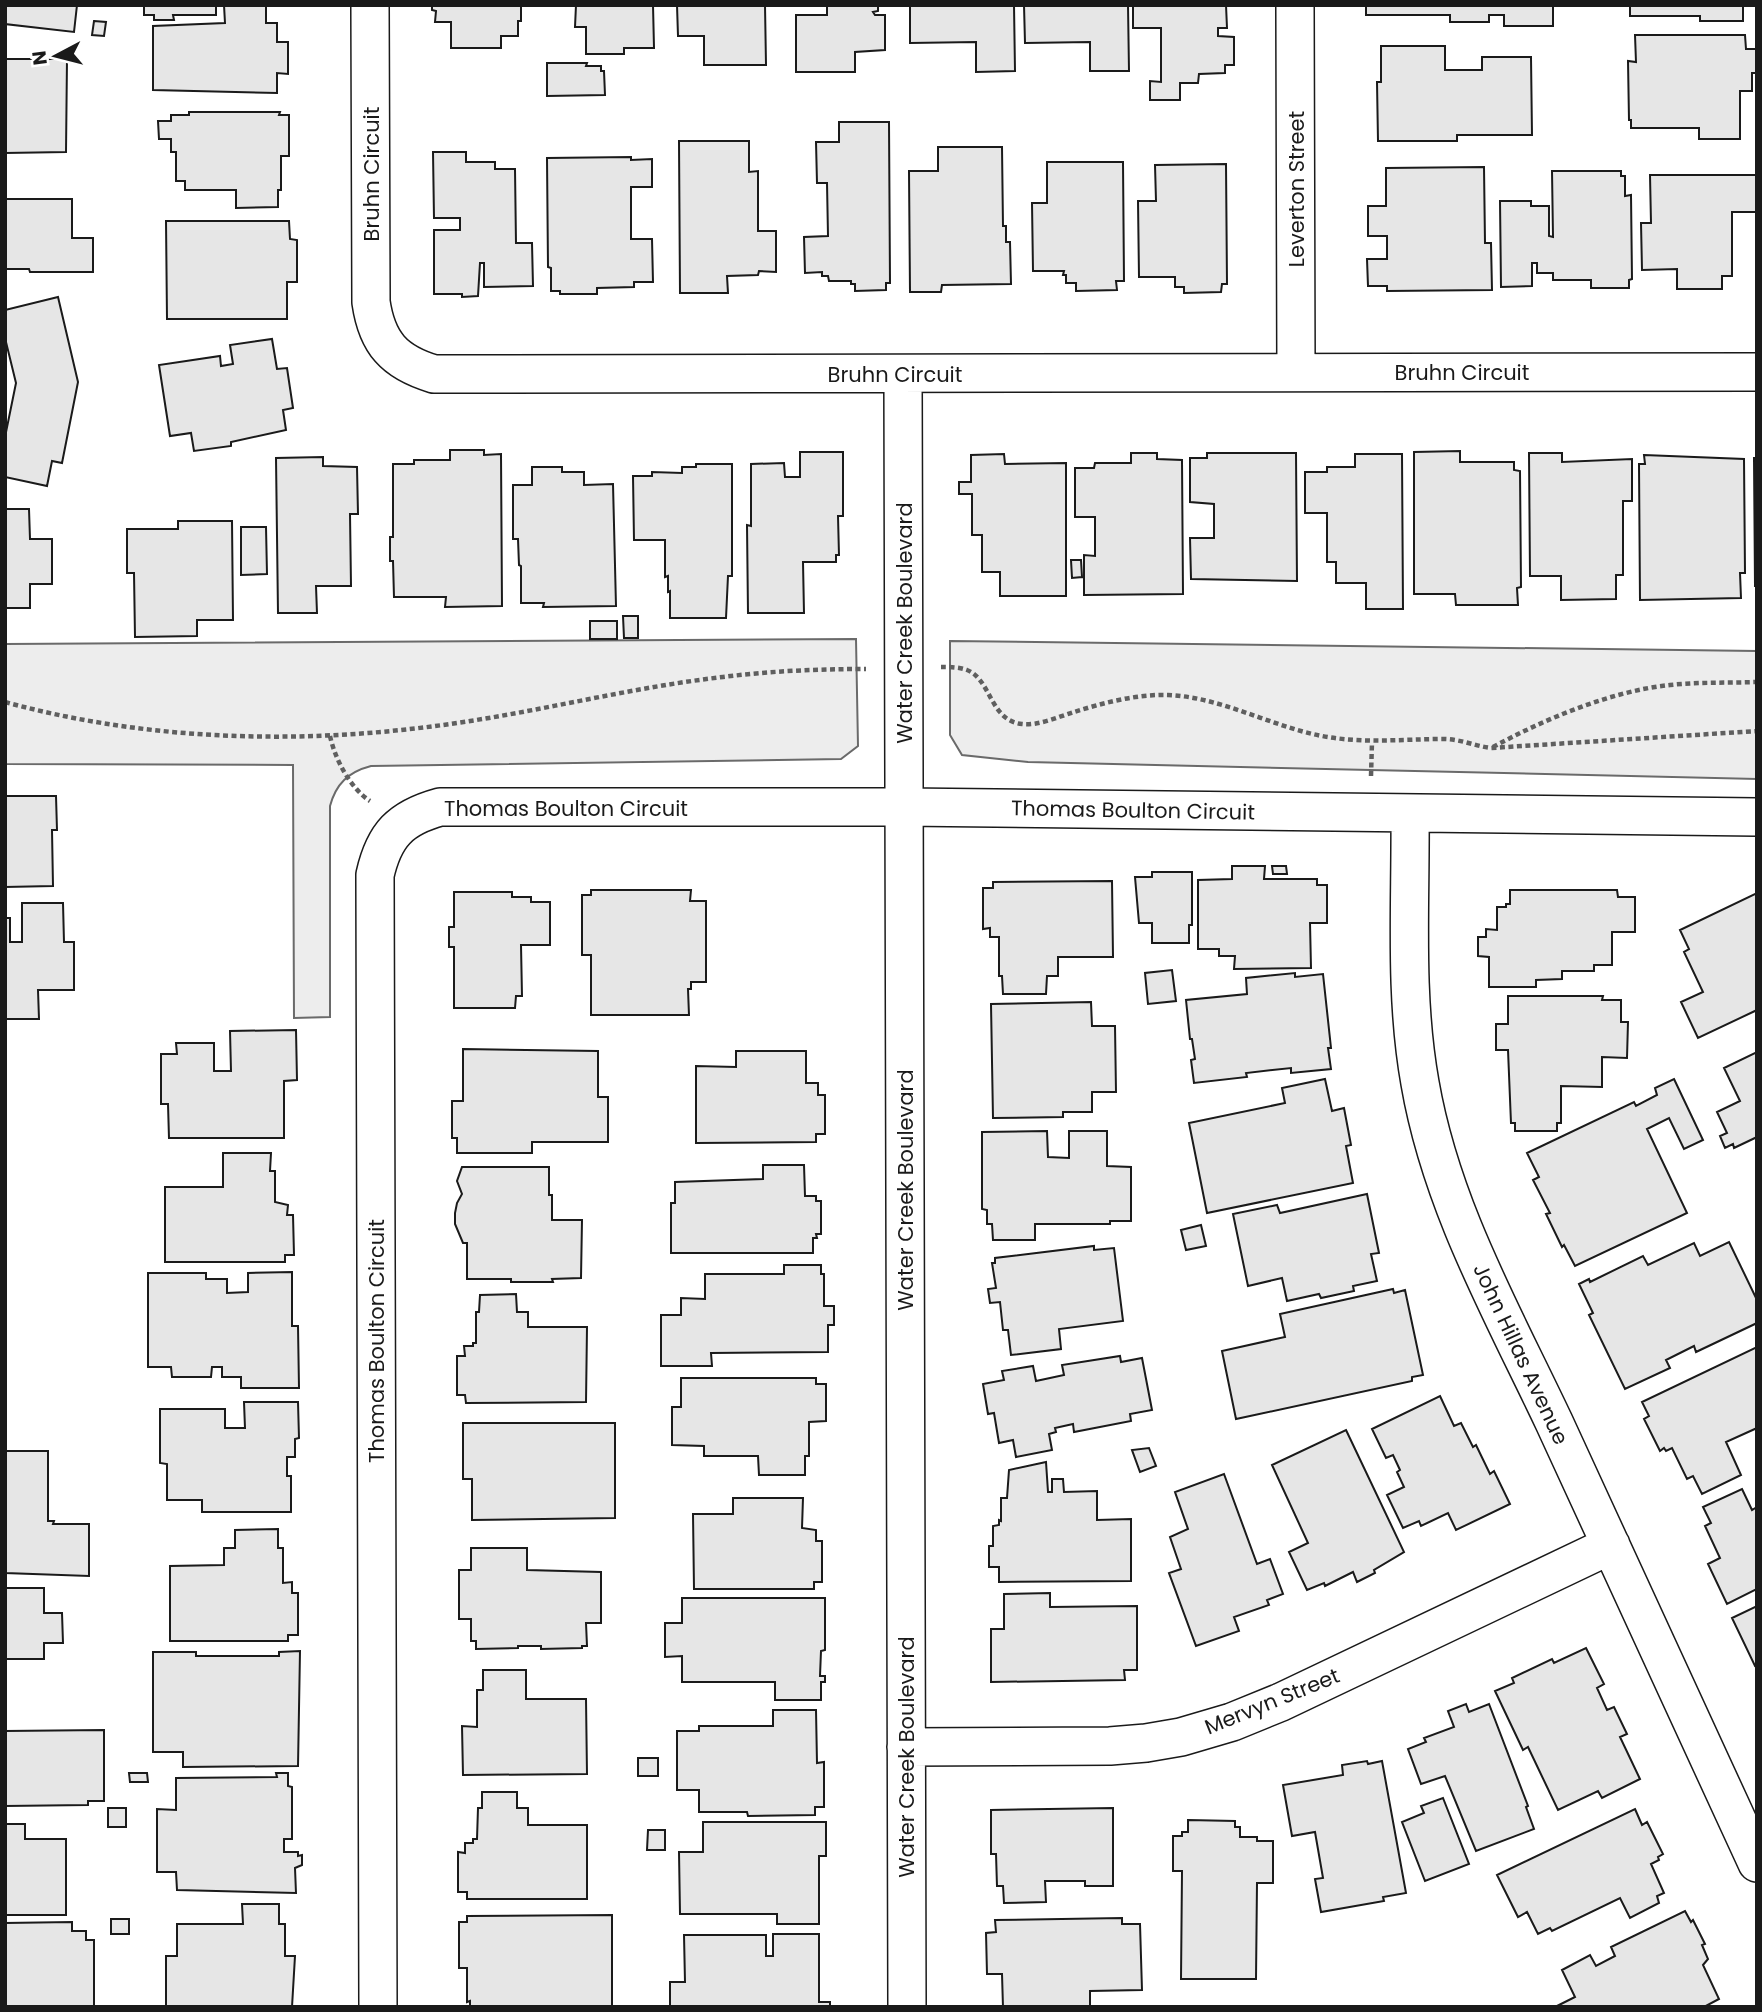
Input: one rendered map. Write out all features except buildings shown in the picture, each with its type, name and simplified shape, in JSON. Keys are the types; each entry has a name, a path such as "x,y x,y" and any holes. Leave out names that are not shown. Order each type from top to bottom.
{"street":[{"name":"Bruhn Circuit","path":"370,5 371,302 374,321 390,350 402,361 426,372 451,375 1757,372"},
{"name":"Leverton Street","path":"1295,5 1296,372"},
{"name":"Water Creek Boulevard","path":"903,374 906,2007"},
{"name":"Thomas Boulton Circuit","path":"378,2007 375,875 380,855 389,837 403,823 420,813 440,807 904,807 1757,817"},
{"name":"John Hillas Avenue","path":"1410,813 1409,966 1412,1025 1420,1084 1447,1186 1468,1241 1757,1863"},
{"name":"Mervyn Street","path":"906,1747 1110,1746 1181,1737 1232,1722 1281,1702 1611,1545"}],"path":[{"path":"935,668 970,671 977,677 1002,715 1011,722 1022,724 1040,722 1101,704 1164,695 1198,699 1318,736 1372,741 1450,739 1491,748 1757,732"},
{"path":"5,702 128,726 199,733 330,736 456,723 723,677 868,669"},
{"path":"1491,748 1558,716 1632,693 1667,685 1757,682"},
{"path":"330,736 340,765 364,797 403,823"},
{"path":"1371,788 1372,741"}],"shaded area":[{"path":"856,639 858,746 841,759 371,766 350,775 336,791 330,806 330,1017 294,1018 293,765 5,764 5,644"},
{"path":"950,641 1757,651 1757,779 1028,762 962,755 950,735"}]}
